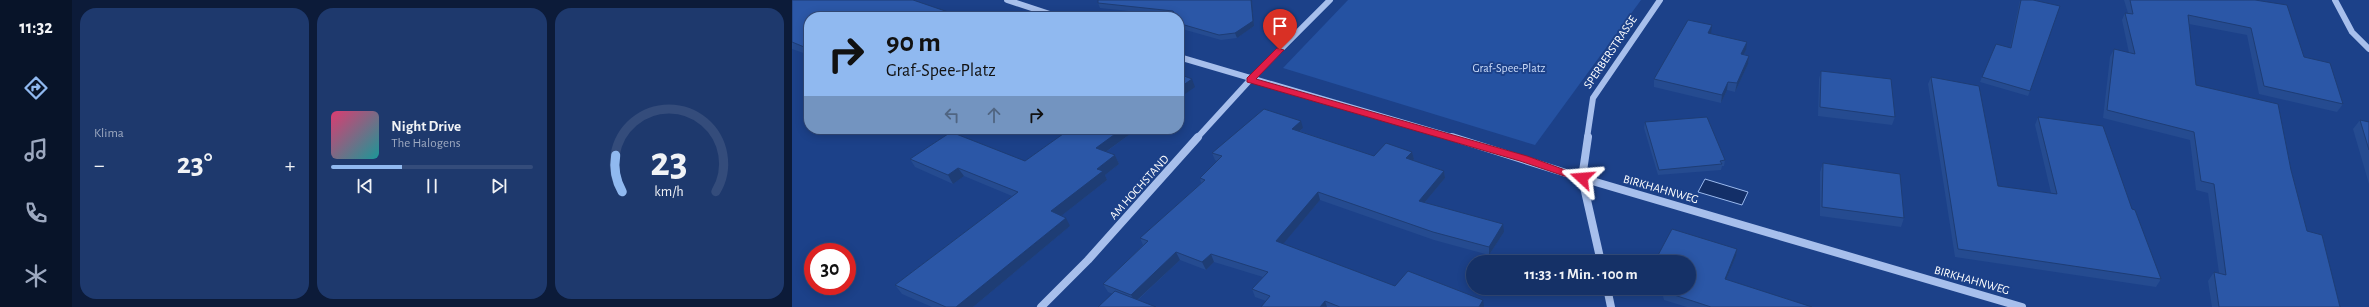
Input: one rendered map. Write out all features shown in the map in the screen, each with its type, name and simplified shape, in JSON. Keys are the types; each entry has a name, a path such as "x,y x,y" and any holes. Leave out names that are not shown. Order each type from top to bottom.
{"street":[{"path":"1007,0 1044,12"},
{"path":"1250,80 1330,0"},
{"name":"SPERBERSTRASSE","path":"1599,255 1582,178 1592,98 1660,0"},
{"path":"2335,0 2352,32 2369,49"},
{"name":"BIRKHAHNWEG","path":"1184,58 1250,80 1524,159 1582,178 2022,307"},
{"name":"AM HOCHSTAND","path":"1041,307 1088,260 1250,80"},
{"path":"1608,295 1611,307"}],"green space":[{"name":"Graf-Spee-Platz","path":"1348,0 1641,0 1535,145 1283,68"}],"shaded area":[{"path":"1705,179 1748,192 1742,205 1698,192"}],"building":[{"path":"792,0 913,0 948,12 804,12 804,47 792,42"},
{"path":"1098,0 1251,0 1253,21 1235,33 1219,35 1184,25 1184,12 1098,3"},
{"path":"2021,0 2033,0 2060,6 2030,91 1982,77 1996,44 2011,48"},
{"path":"2130,0 2255,0 2287,5 2304,57 2330,63 2343,104 2264,86 2251,28 2188,15 2196,85 2278,104 2291,170 2307,231 2322,235 2340,307 2219,307 2214,272 2226,275 2214,184 2201,181 2194,132 2107,110 2114,49 2135,54 2125,13 2133,14"},
{"path":"1688,20 1712,25 1708,33 1747,42 1741,54 1749,56 1737,83 1728,82 1722,95 1654,79"},
{"path":"1821,71 1891,79 1895,117 1820,107"},
{"path":"1184,76 1192,79 1184,85"},
{"path":"1931,77 1979,86 1998,186 2057,194 2038,117 2103,126 2132,209 2135,210 2161,279 1958,249"},
{"path":"1264,109 1301,121 1292,129 1374,156 1386,143 1412,152 1406,158 1444,171 1419,201 1503,224 1489,247 1433,232 1318,192 1276,241 1395,286 1408,271 1466,293 1466,295 1483,300 1479,307 1340,307 1325,301 1320,307 1261,307 1270,296 1252,289 1268,272 1211,254 1202,262 1176,252 1131,295 1103,284 1148,241 1140,238 1205,180 1200,178 1222,156 1212,153"},
{"path":"1707,117 1725,160 1720,161 1722,164 1659,170 1645,122"},
{"path":"2360,120 2369,122 2369,150"},
{"path":"948,134 956,134 1025,161 1063,134 1115,134 1096,148 1115,155 1097,169 1103,171 1051,211 1066,218 956,307 946,307 895,285 1018,192 958,168 948,175 910,159"},
{"path":"1823,163 1900,174 1904,218 1822,207"},
{"path":"1672,229 1737,249 1725,279 1812,307 1711,307 1674,295 1696,295 1696,255 1658,255"},
{"path":"1115,291 1156,307 1098,307"}],"route":[{"path":"1280,50 1250,80 1524,159 1582,178"}]}
